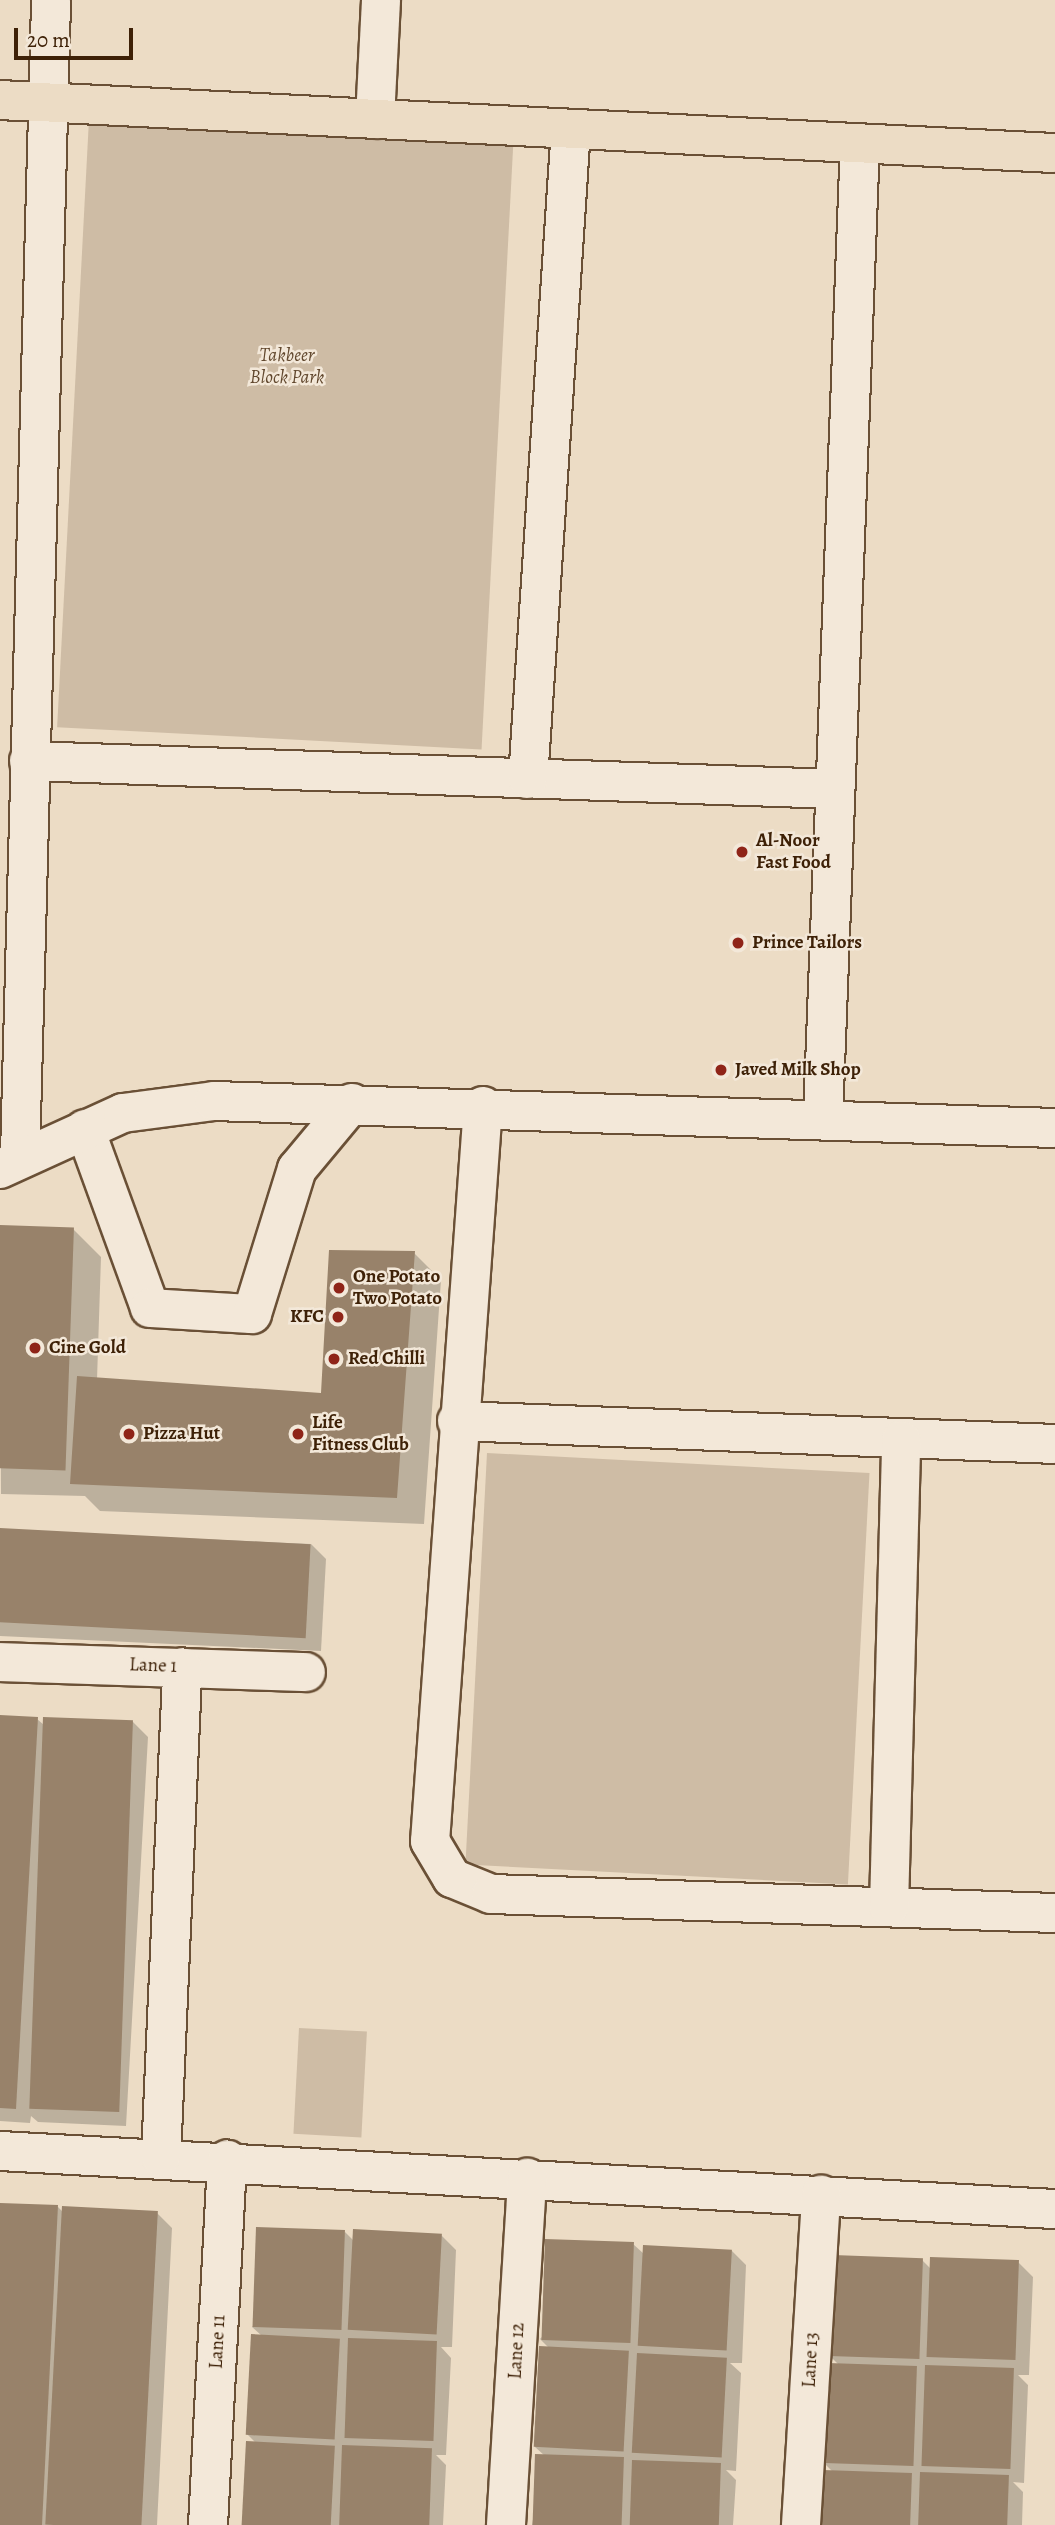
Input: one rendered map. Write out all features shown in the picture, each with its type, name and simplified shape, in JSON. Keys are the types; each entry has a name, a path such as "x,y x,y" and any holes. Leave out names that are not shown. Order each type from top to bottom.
{"main road":[{"path":"0,100 1055,153"}],"street":[{"path":"51,0 44,103 29,761 10,1163 123,1113 214,1101 483,1106 1055,1128"},
{"path":"375,119 381,0"},
{"path":"528,779 570,129"},
{"path":"823,1119 860,144"},
{"path":"29,761 835,789"},
{"path":"85,1129 150,1308 252,1314 297,1170 352,1103"},
{"path":"483,1106 457,1420 430,1841 452,1878 491,1894 1055,1913"},
{"path":"457,1420 901,1440 1055,1444"},
{"path":"890,1907 901,1440"},
{"name":"Lane 1","path":"0,1662 306,1672"},
{"path":"161,2157 182,1667"},
{"path":"0,2151 227,2159 1055,2209"},
{"name":"Lane 11","path":"208,2525 227,2159"},
{"name":"Lane 12","path":"506,2525 527,2178"},
{"name":"Lane 13","path":"801,2525 821,2195"}],"green space":[{"name":"Takbeer Block Park","path":"89,119 513,141 482,749 57,727"},
{"path":"487,1453 869,1473 848,1884 465,1864"},
{"path":"299,2028 367,2032 361,2137 293,2134"}],"building":[{"name":"Cine Gold","path":"0,1225 74,1228 65,1470 0,1468"},
{"path":"329,1250 415,1251 397,1498 70,1484 77,1376 321,1393"},
{"path":"0,1528 311,1544 306,1638 0,1622"},
{"path":"0,1715 38,1717 16,2109 0,2108"},
{"path":"43,1717 133,1720 119,2112 29,2109"},
{"path":"0,2203 58,2205 42,2525 0,2525"},
{"path":"62,2206 158,2211 141,2525 45,2525"},
{"path":"256,2227 345,2230 341,2330 253,2327"},
{"path":"353,2229 442,2234 437,2335 348,2330"},
{"path":"545,2239 634,2242 630,2343 541,2340"},
{"path":"643,2245 732,2250 727,2351 638,2346"},
{"path":"833,2255 923,2258 919,2359 829,2356"},
{"path":"930,2257 1019,2260 1015,2360 927,2357"},
{"path":"251,2334 340,2339 335,2440 246,2435"},
{"path":"348,2338 437,2341 433,2441 345,2438"},
{"path":"539,2346 629,2351 624,2452 534,2447"},
{"path":"637,2353 727,2358 722,2458 632,2453"},
{"path":"828,2363 917,2366 913,2466 825,2463"},
{"path":"925,2365 1014,2368 1010,2469 921,2466"},
{"path":"246,2441 335,2446 331,2525 242,2525"},
{"path":"342,2445 432,2448 429,2525 339,2525"},
{"path":"535,2454 624,2457 622,2525 533,2525"},
{"path":"632,2460 721,2463 719,2525 630,2525"},
{"path":"823,2470 912,2473 910,2525 821,2525"},
{"path":"920,2472 1009,2475 1007,2525 918,2525"}],"place":[{"name":"Al-Noor Fast Food","path":"742,852"},
{"name":"Prince Tailors","path":"738,943"},
{"name":"Javed Milk Shop","path":"721,1070"},
{"name":"One Potato Two Potato","path":"339,1288"},
{"name":"KFC","path":"338,1317"},
{"name":"Cine Gold","path":"35,1348"},
{"name":"Red Chilli","path":"334,1359"},
{"name":"Pizza Hut","path":"129,1434"},
{"name":"Life Fitness Club","path":"298,1434"}]}
